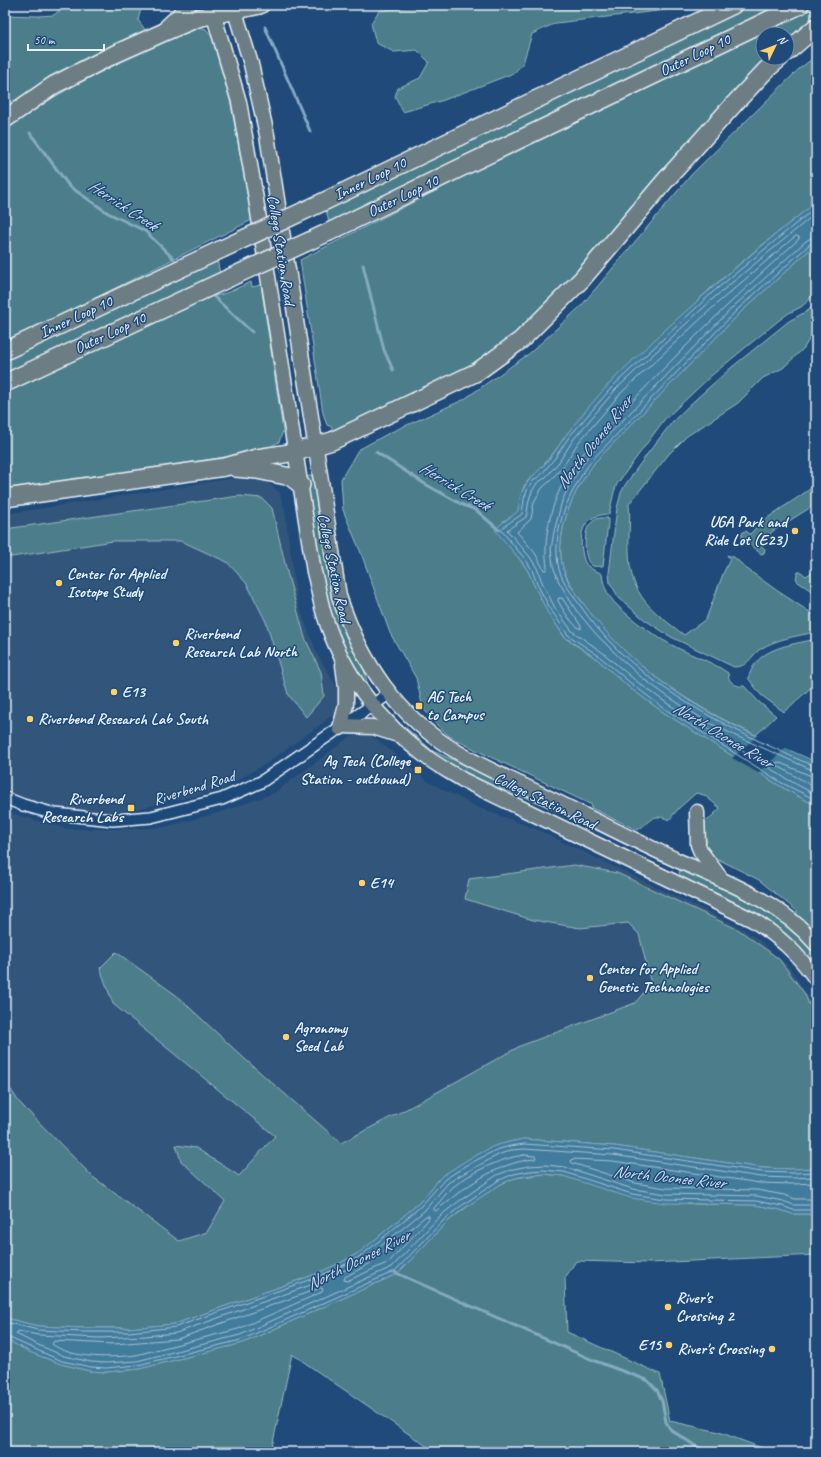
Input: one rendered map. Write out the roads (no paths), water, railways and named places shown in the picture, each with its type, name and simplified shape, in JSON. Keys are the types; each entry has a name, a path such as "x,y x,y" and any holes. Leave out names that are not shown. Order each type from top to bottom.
{"highway":[{"path":"160,34 180,16 187,5"},
{"path":"5,119 54,85 115,54 198,18 212,10 260,5"},
{"name":"Inner Loop 10","path":"5,351 323,202 733,5"},
{"name":"Outer Loop 10","path":"5,383 329,232 800,5"},
{"path":"795,45 816,27"},
{"path":"5,498 225,467 257,458 296,452 332,441 476,372 521,340 582,279 664,182 739,98 771,66"},
{"path":"225,467 257,470 291,477 300,485"}],"main road":[{"name":"College Station Road","path":"234,8 251,64 267,135 339,596 348,622 369,663 404,710 420,726 459,753 638,841 750,893 787,916 807,933 816,944"},
{"name":"College Station Road","path":"212,10 239,102 255,193 314,572 324,614 336,646 358,686 372,706 402,737 430,760 463,780 753,920 774,933 804,962 816,979"},
{"path":"341,657 346,688 346,705 341,727 373,727 402,737"},
{"path":"697,812 698,845 701,852 722,880"}],"street":[{"name":"Riverbend Road","path":"5,798 22,806 55,814 113,820 151,818 222,799 261,782 390,693"}],"water":[{"name":"North Oconee River","path":"816,202 816,244 741,312 595,462 583,479 569,507 562,536 561,555 566,577 572,589 603,628 651,674 706,711 747,732 816,762 816,805 780,786 663,712 630,688 597,659 565,637 548,613 528,571 495,530 518,511 522,492 530,479 547,462 565,436 616,376 701,298"},
{"name":"North Oconee River","path":"524,1139 614,1146 762,1168 816,1168 816,1214 792,1214 781,1210 756,1205 665,1203 631,1198 563,1176 544,1174 530,1175 515,1178 501,1184 463,1209 447,1222 397,1274 243,1343 139,1369 106,1372 90,1371 61,1364 32,1353 5,1339 5,1318 38,1326 83,1328 129,1328 175,1324 316,1274 360,1252 418,1204 442,1176 467,1160 494,1146"}],"waterway":[{"path":"265,27 310,131"},
{"name":"Herrick Creek","path":"30,133 69,186 108,213 145,231 174,259"},
{"path":"363,265 384,350 393,370"},
{"name":"Herrick Creek","path":"214,297 252,332"},
{"name":"Herrick Creek","path":"376,452 425,484 463,505 476,510 499,530"},
{"path":"394,1272 595,1361 647,1380 657,1390 662,1401 666,1422 671,1430 694,1445 710,1452"}],"place":[{"name":"UGA Park and Ride Lot (E23)","path":"795,531"},
{"name":"Center for Applied Isotope Study","path":"59,583"},
{"name":"Riverbend Research Lab North","path":"176,643"},
{"name":"E13","path":"114,692"},
{"name":"AG Tech to Campus","path":"419,706"},
{"name":"Riverbend Research Lab South","path":"30,719"},
{"name":"Ag Tech (College Station - outbound)","path":"418,770"},
{"name":"Riverbend Research Labs","path":"131,808"},
{"name":"E14","path":"362,883"},
{"name":"Center for Applied Genetic Technologies","path":"590,978"},
{"name":"Agronomy Seed Lab","path":"286,1037"},
{"name":"River's Crossing 2","path":"668,1307"},
{"name":"E15","path":"669,1345"},
{"name":"River's Crossing","path":"772,1349"}]}
